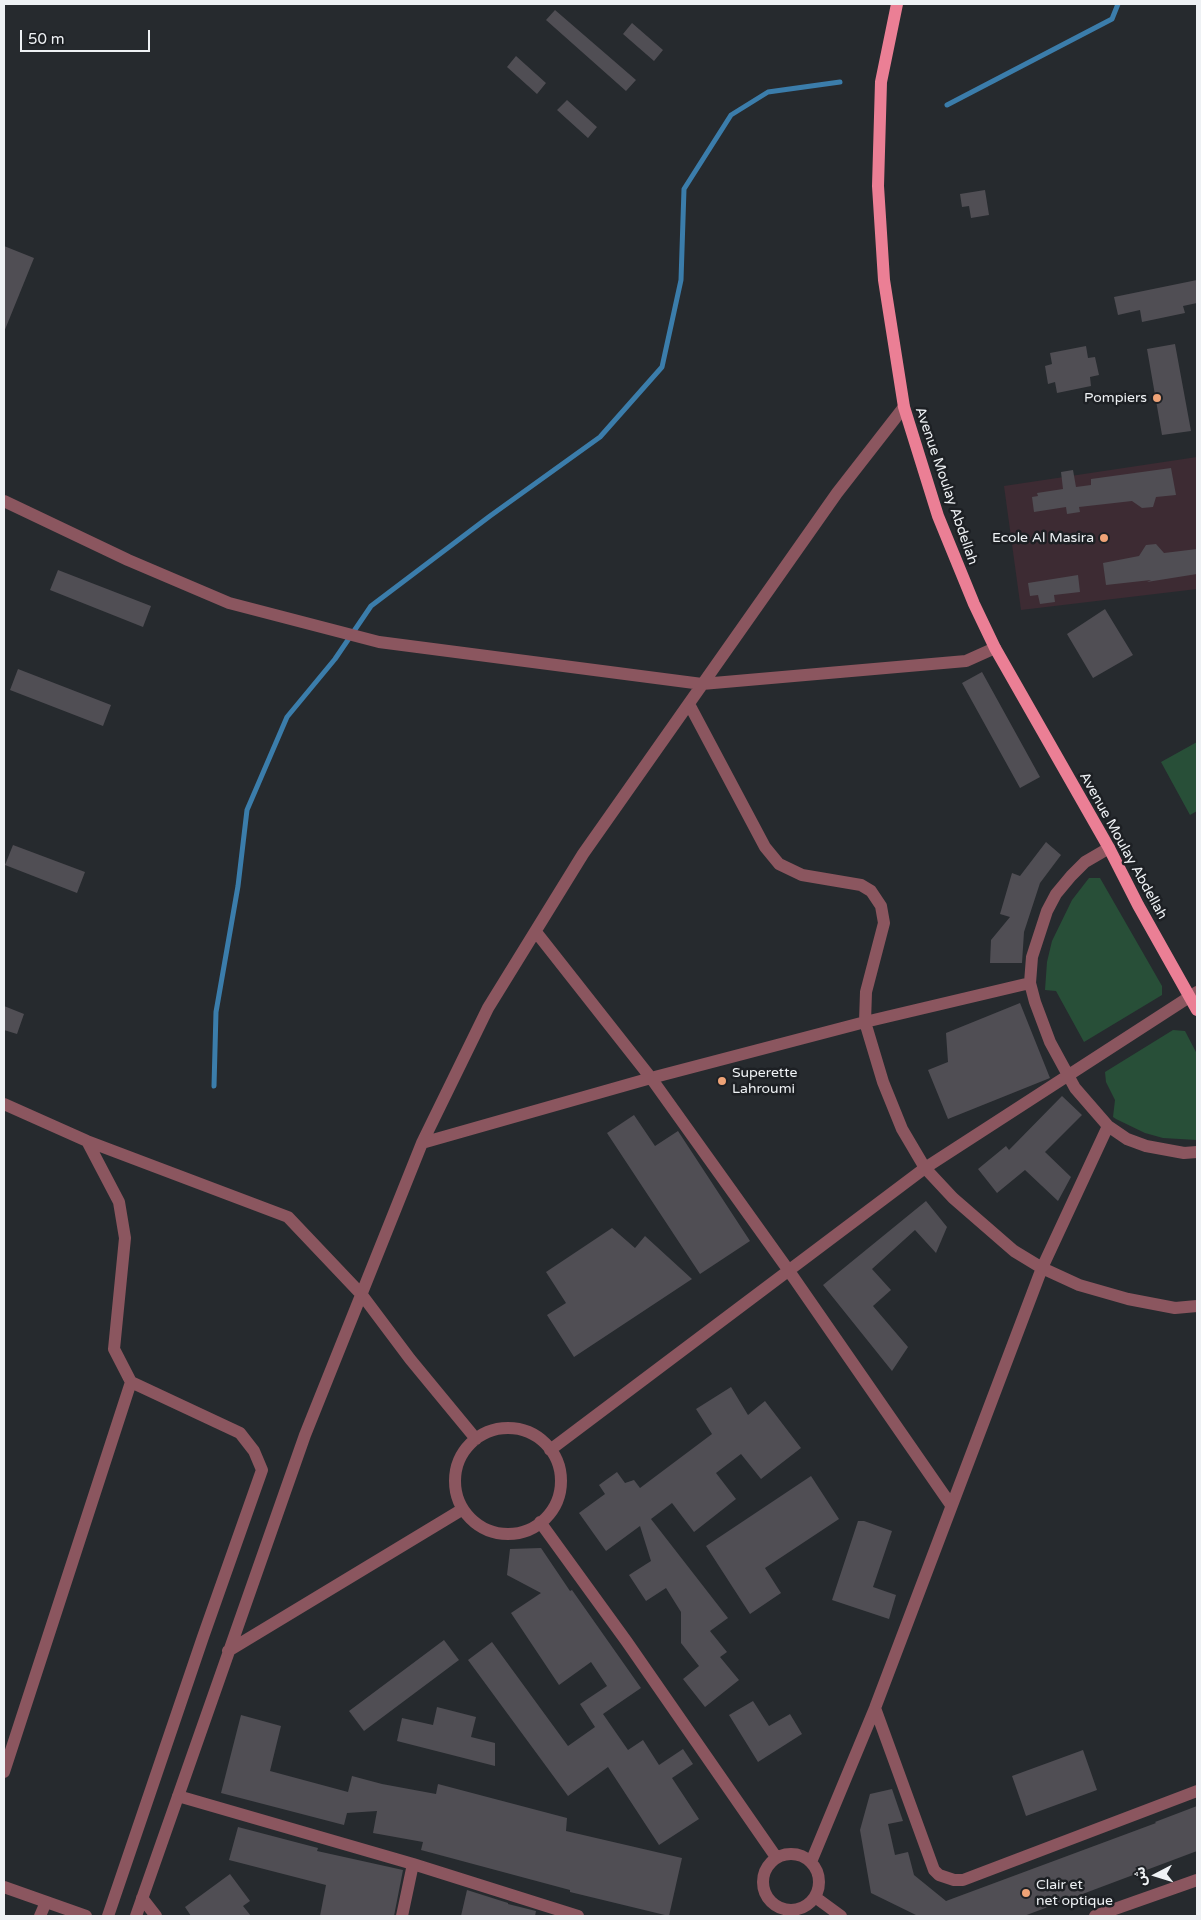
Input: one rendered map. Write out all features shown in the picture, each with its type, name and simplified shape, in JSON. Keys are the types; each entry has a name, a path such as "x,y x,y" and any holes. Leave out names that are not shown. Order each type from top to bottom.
{"main road":[{"name":"Avenue Moulay Abdellah","path":"897,4 881,82 878,186 884,280 904,408 941,525 962,577 996,648 1109,848 1138,904 1194,994 1197,1010"}],"street":[{"path":"136,1916 305,1435 422,1143 488,1008 583,854 837,493 904,408"},
{"path":"4,501 128,560 229,603 379,642 702,684 966,661 996,648"},
{"path":"689,704 765,846 779,864 802,875 862,885 871,891 881,906 884,923 866,992 865,1022 883,1082 902,1129 925,1168 953,1198 1007,1245 1042,1268 1079,1285 1128,1299 1175,1308 1197,1306"},
{"path":"1109,848 1085,862 1071,876 1056,894 1047,911 1032,956 1030,983 1034,1002 1050,1042 1075,1088 1108,1126 1127,1139 1146,1146 1184,1153 1197,1152"},
{"path":"536,932 651,1078 789,1271 951,1505"},
{"path":"422,1143 651,1078 865,1022 1030,983"},
{"path":"550,1450 925,1168 1194,994"},
{"path":"4,1104 87,1141 288,1217 362,1295 410,1359 476,1439"},
{"path":"811,1862 874,1708 1042,1268 1108,1126"},
{"path":"87,1141 119,1202 125,1238 114,1349 131,1382 240,1433 254,1451 262,1470 108,1916"},
{"path":"4,1772 131,1382"},
{"path":"502,1428 515,1428 529,1432 541,1440 550,1450 558,1465 560,1482 555,1504 540,1522 521,1532 499,1533 478,1524 463,1509 456,1488 456,1471 461,1456 476,1439 488,1432 502,1428"},
{"path":"228,1651 463,1509"},
{"path":"540,1522 627,1642 776,1858"},
{"path":"874,1708 934,1870 939,1875 954,1880 963,1880 1197,1791"},
{"path":"178,1796 413,1864 578,1916"},
{"path":"794,1853 803,1856 811,1862 819,1879 814,1897 800,1909 778,1912 763,1890 764,1872 769,1864 784,1854 794,1853"},
{"path":"402,1916 413,1864"},
{"path":"1095,1916 1197,1880"},
{"path":"4,1887 86,1916"},
{"path":"814,1897 841,1916"},
{"path":"142,1898 156,1916"},
{"path":"40,1916 46,1902"}],"shaded area":[{"name":"Ecole Al Masira","path":"1197,457 1197,589 1021,610 1004,486"}],"green space":[{"path":"1197,742 1197,811 1190,815 1161,762"},
{"path":"1089,878 1100,878 1162,986 1162,995 1084,1042 1056,991 1045,990 1047,962 1052,941 1072,900"},
{"path":"1173,1030 1185,1031 1197,1054 1197,1140 1163,1138 1145,1133 1113,1117 1115,1100 1106,1082 1105,1072"}],"building":[{"path":"555,10 636,80 626,91 546,20"},
{"path":"632,23 663,50 654,61 623,34"},
{"path":"516,56 546,83 537,94 507,67"},
{"path":"567,100 597,127 588,138 557,110"},
{"path":"985,190 989,215 971,218 969,206 962,207 960,194"},
{"path":"4,246 34,258 4,332"},
{"path":"1197,280 1197,303 1183,306 1185,313 1142,322 1140,310 1118,315 1114,297"},
{"path":"1175,344 1191,431 1162,435 1147,349"},
{"path":"1086,346 1088,358 1095,357 1099,375 1090,377 1091,386 1057,393 1055,382 1048,384 1045,366 1052,364 1050,353"},
{"path":"1171,468 1176,495 1156,497 1153,507 1142,508 1132,501 1079,507 1080,512 1067,514 1066,507 1034,512 1032,497 1038,496 1037,493 1063,489 1061,472 1073,470 1076,487 1091,485 1091,479"},
{"path":"1156,544 1164,553 1197,549 1197,574 1147,582 1151,580 1106,585 1103,563 1139,556 1146,545"},
{"path":"58,570 151,606 143,627 50,590"},
{"path":"1078,575 1080,592 1054,595 1055,602 1040,604 1038,595 1030,596 1028,583"},
{"path":"1105,609 1133,655 1093,678 1067,634"},
{"path":"18,669 111,705 103,726 10,690"},
{"path":"982,672 1040,777 1020,788 962,683"},
{"path":"1046,842 1061,855 1040,883 1024,932 1022,963 990,963 991,940 1010,917 1000,914 1012,873 1020,876"},
{"path":"13,845 85,872 77,893 5,865"},
{"path":"1020,1003 1050,1078 948,1119 928,1070 948,1062 946,1033"},
{"path":"4,1006 24,1014 17,1034 4,1030"},
{"path":"1062,1096 1082,1115 1045,1152 1071,1177 1058,1201 1025,1170 997,1193 978,1169 1006,1146 1009,1150"},
{"path":"634,1115 655,1146 678,1131 750,1241 700,1274 607,1133"},
{"path":"926,1201 947,1227 936,1253 915,1230 872,1269 891,1290 873,1306 908,1347 892,1371 823,1285"},
{"path":"612,1228 635,1248 645,1236 692,1279 574,1357 547,1315 566,1303 546,1272"},
{"path":"731,1387 748,1415 765,1401 801,1448 761,1479 741,1454 716,1473 736,1499 694,1532 672,1503 651,1519 728,1618 710,1631 727,1652 720,1657 739,1680 705,1707 683,1679 699,1666 681,1643 681,1612 666,1588 646,1601 629,1575 651,1561 640,1526 606,1551 579,1513 605,1494 599,1485 617,1472 625,1483 634,1480 640,1488 712,1434 696,1409"},
{"path":"811,1476 839,1519 765,1568 781,1593 750,1614 706,1546"},
{"path":"858,1521 864,1521 892,1531 873,1587 896,1595 889,1619 832,1600"},
{"path":"541,1548 641,1688 603,1714 628,1750 643,1740 659,1765 683,1749 693,1764 672,1778 699,1819 659,1845 608,1767 568,1796 468,1660 492,1642 568,1746 595,1727 580,1704 607,1686 591,1662 559,1685 511,1613 541,1593 507,1575 510,1549"},
{"path":"444,1640 459,1660 364,1731 349,1711"},
{"path":"753,1701 769,1726 790,1714 802,1734 758,1762 729,1715"},
{"path":"437,1707 476,1717 471,1737 495,1743 495,1766 397,1741 402,1718 433,1725"},
{"path":"241,1715 281,1726 270,1771 348,1792 352,1776 382,1784 436,1794 438,1784 567,1818 566,1831 682,1858 669,1916 570,1892 570,1890 421,1850 423,1842 373,1833 377,1811 347,1813 344,1825 221,1793"},
{"path":"1083,1750 1097,1790 1026,1816 1012,1776"},
{"path":"892,1789 903,1821 888,1824 895,1855 908,1852 914,1875 946,1901 1197,1806 1197,1851 1024,1916 918,1916 871,1893 860,1830 870,1794"},
{"path":"238,1827 318,1848 317,1851 403,1870 394,1916 320,1916 326,1885 229,1860"},
{"path":"230,1874 250,1901 243,1906 251,1916 191,1916 185,1907"},
{"path":"467,1890 536,1911 535,1916 461,1916"}],"waterway":[{"path":"947,105 1112,19 1118,4"},
{"path":"214,1086 216,1012 238,886 247,810 287,717 335,659 371,606 490,516 600,437 662,367 681,280 684,189 731,115 768,92 840,82"}],"place":[{"name":"Pompiers","path":"1157,398"},
{"name":"Ecole Al Masira","path":"1104,538"},
{"name":"Superette Lahroumi","path":"722,1081"},
{"name":"Clair et net optique","path":"1026,1893"}]}
